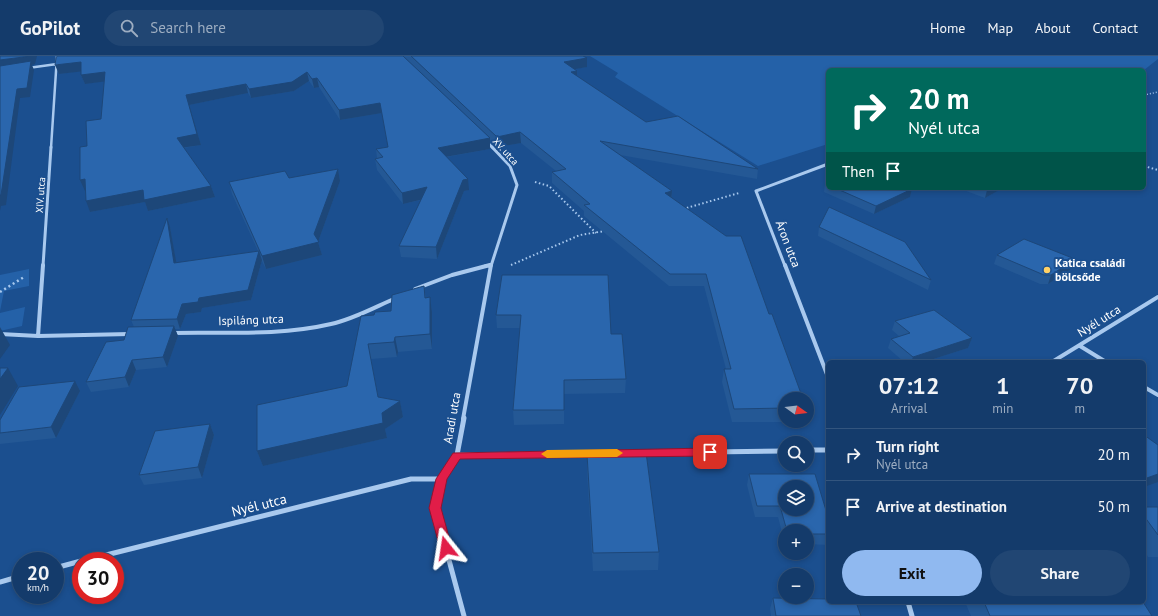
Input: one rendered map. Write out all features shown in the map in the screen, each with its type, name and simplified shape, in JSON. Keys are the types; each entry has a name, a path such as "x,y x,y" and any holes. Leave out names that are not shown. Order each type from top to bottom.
{"street":[{"name":"XIV. utca","path":"38,336 57,56"},
{"path":"22,69 57,64"},
{"name":"XV. utca","path":"484,139 507,161 516,176 517,185 491,265"},
{"path":"756,191 826,165"},
{"name":"Áron utca","path":"756,191 826,372"},
{"path":"407,293 433,280 454,273 491,265"},
{"name":"Aradi utca","path":"464,616 435,508 442,479 456,455 491,265"},
{"name":"Ispiláng utca","path":"168,333 309,328 332,324 358,315 400,296"},
{"name":"Nyél utca","path":"1056,360 1158,297"},
{"path":"0,334 38,336 138,333"},
{"path":"1080,346 1103,360"},
{"path":"1146,387 1158,396"},
{"path":"814,450 826,450"},
{"path":"456,455 778,451"},
{"name":"Nyél utca","path":"118,552 411,479 442,479"},
{"path":"0,582 12,579"},
{"path":"909,604 912,616"}],"path":[{"path":"1146,95 1158,92"},
{"path":"1146,167 1158,170"},
{"path":"516,176 549,186 597,233"},
{"path":"681,209 742,192 756,191"},
{"path":"491,265 502,269 580,234 597,233 612,229"}],"shaded area":[{"path":"590,56 1158,56 1158,59 1146,68 826,68 826,145 758,166 615,77 618,73"},
{"path":"29,269 29,286 4,291 0,311 0,275"},
{"path":"25,307 22,326 0,331 0,313"}],"building":[{"path":"0,56 31,56 0,60"},
{"path":"57,56 403,56 490,138 438,148 468,179 463,180 436,247 399,246 427,187 402,193 375,159 383,157 376,149 388,147 380,103 339,110 317,78 312,79 307,72 292,82 249,89 246,84 186,95 197,134 177,138 211,186 144,200 143,190 86,201 85,179 80,180 80,147 87,146 86,121 101,119 105,72 81,75 81,62 55,65"},
{"path":"411,56 583,56 587,58 564,62 577,71 571,72 646,122 678,116 758,169 600,141 672,191 665,193 726,236 741,236 769,314 772,314 800,392 778,392 778,408 734,409 724,369 731,369 706,274 670,274 584,205 590,204 552,172 566,169 520,132 497,137"},
{"path":"31,61 27,88 17,89 0,195 0,66"},
{"path":"338,169 314,234 319,242 262,256 229,182 285,171 289,178"},
{"path":"840,190 910,190 876,206"},
{"path":"829,207 905,242 931,280 819,227"},
{"path":"167,218 174,263 259,251 248,290 199,298 198,302 182,304 177,319 131,320"},
{"path":"1024,239 1075,259 1051,275 1044,275 997,255"},
{"path":"502,275 608,275 611,334 622,334 626,379 564,380 564,410 513,410 521,315 496,315"},
{"path":"424,286 425,298 430,297 430,334 395,337 394,342 368,344 378,397 400,401 382,413 383,423 257,451 257,405 347,386 361,316 374,315 375,312 391,311 392,295"},
{"path":"934,310 972,338 913,357 891,339 910,333 895,321"},
{"path":"174,326 163,357 132,360 125,377 86,382 106,342 124,340 128,327"},
{"path":"0,368 8,368 0,379"},
{"path":"75,381 51,427 0,433 0,420 19,387"},
{"path":"210,424 198,467 139,475 155,431"},
{"path":"1146,436 1158,445 1158,474 1146,478"},
{"path":"646,452 659,552 593,553 587,454"},
{"path":"749,474 815,474 826,510 826,534 814,534 814,524 785,524 783,516 814,516 814,480 778,480 778,506 757,506"},
{"path":"1146,507 1158,507 1158,535 1146,519"},
{"path":"773,598 778,598 778,604 814,604 814,599 826,599 826,604 857,604 861,616 776,616"},
{"path":"985,604 1144,604 1152,616 990,616"}],"slow traffic":[{"path":"547,454 617,453"}],"place":[{"name":"Katica családi bölcsőde","path":"1047,270"}],"route":[{"path":"446,548 435,508 442,479 456,455 710,452"}]}
